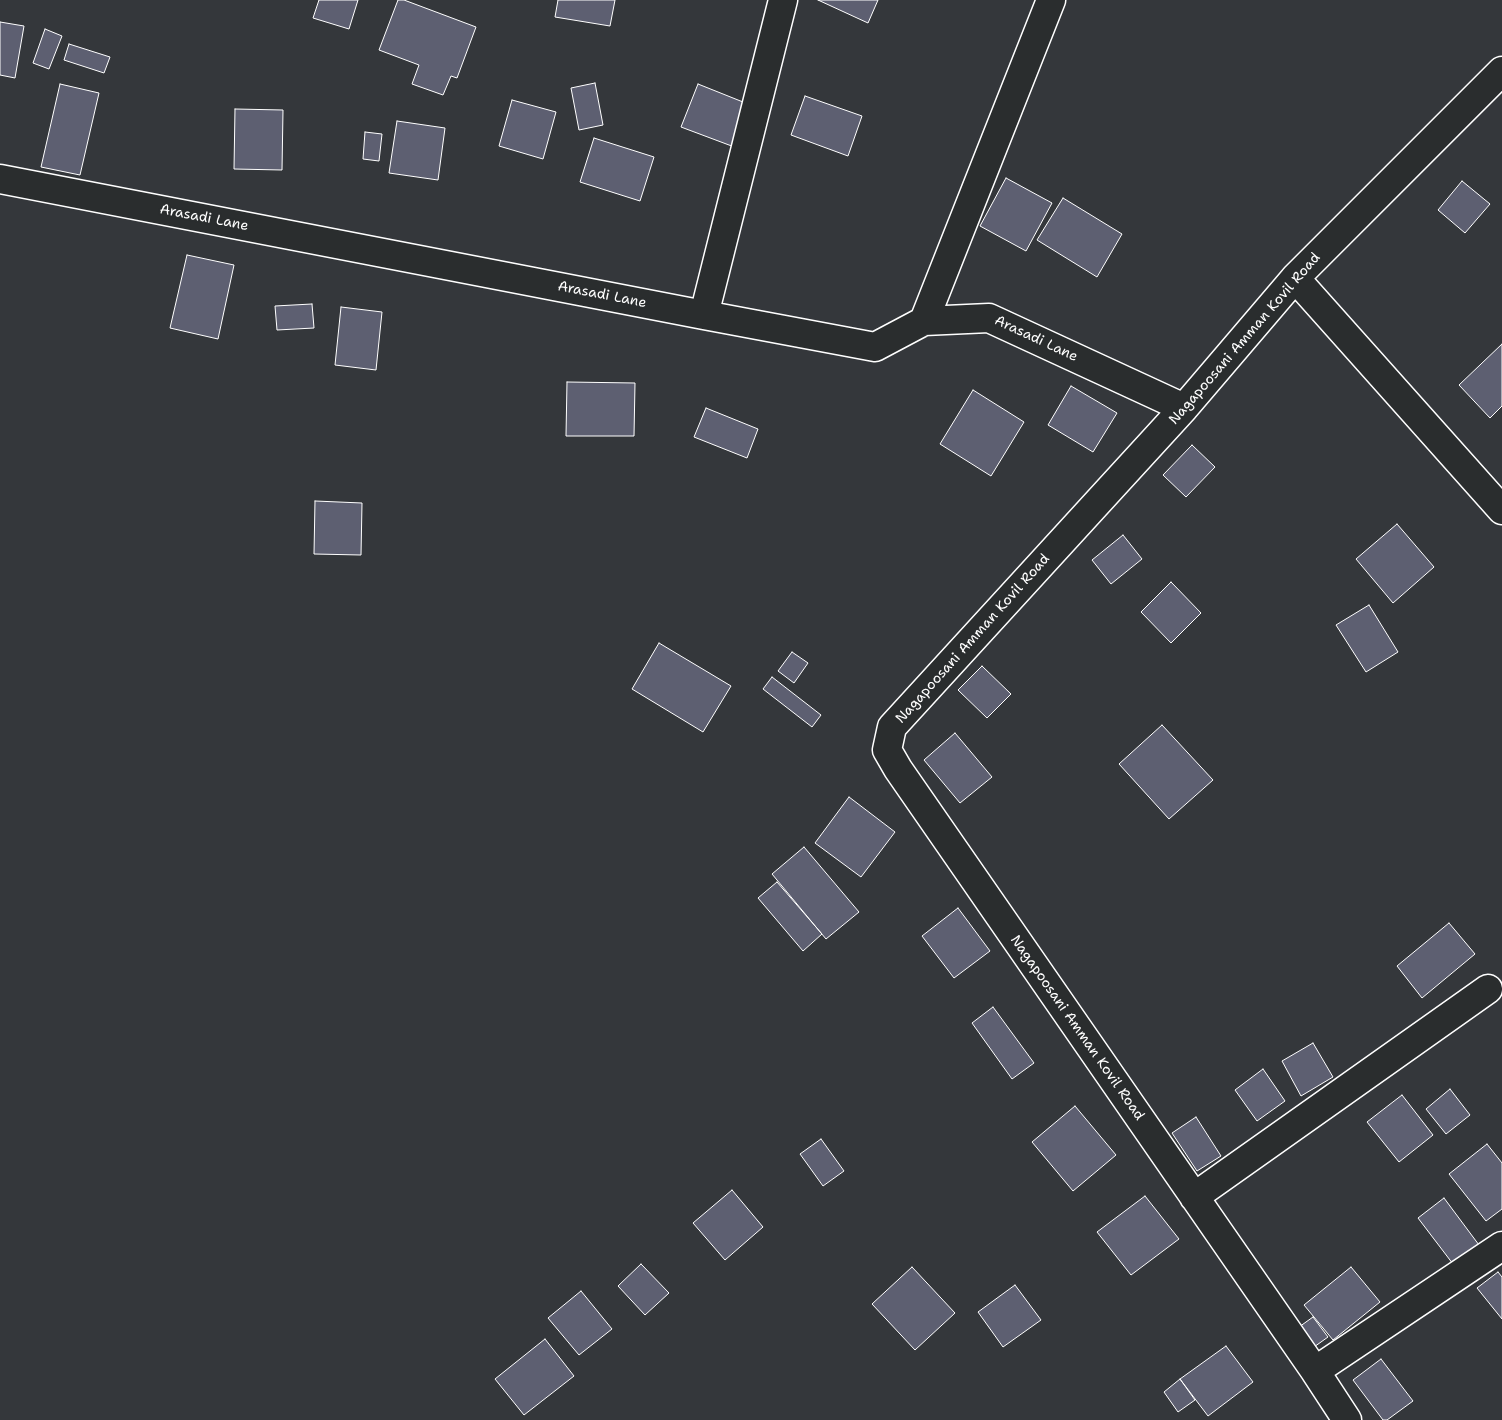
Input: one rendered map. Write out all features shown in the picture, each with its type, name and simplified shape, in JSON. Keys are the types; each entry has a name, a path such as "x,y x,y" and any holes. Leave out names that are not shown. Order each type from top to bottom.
{"street":[{"path":"704,315 783,0"},
{"path":"924,321 1051,0"},
{"name":"Nagapoosani Amman Kovil Road","path":"1348,1420 898,769 887,750 892,727 1184,408 1296,278 1502,71"},
{"name":"Arasadi Lane","path":"0,179 704,315 875,346 924,321 989,318 1184,408"},
{"path":"1296,278 1502,510"},
{"path":"1194,1197 1488,989"},
{"path":"1315,1371 1502,1246"}],"building":[{"path":"319,0 358,0 349,29 313,18"},
{"path":"398,0 404,0 476,27 457,78 451,76 443,95 412,84 419,65 379,50"},
{"path":"558,0 615,0 610,26 555,17"},
{"path":"818,0 878,0 868,23"},
{"path":"0,22 24,26 15,78 0,75"},
{"path":"45,29 62,36 49,69 33,63"},
{"path":"69,44 110,57 104,73 64,60"},
{"path":"595,83 603,125 579,130 571,88"},
{"path":"60,84 99,93 80,175 41,167"},
{"path":"698,84 753,106 737,148 681,127"},
{"path":"805,96 862,116 848,156 791,135"},
{"path":"512,100 556,112 543,159 499,146"},
{"path":"235,109 283,110 282,170 234,169"},
{"path":"397,121 445,128 438,180 389,173"},
{"path":"365,132 382,134 379,161 363,159"},
{"path":"594,138 654,157 640,201 580,182"},
{"path":"1006,178 1052,203 1026,251 980,226"},
{"path":"1462,181 1490,204 1465,233 1438,210"},
{"path":"1063,198 1122,234 1097,277 1037,240"},
{"path":"187,255 234,265 218,339 170,328"},
{"path":"312,304 314,328 277,330 275,306"},
{"path":"341,307 382,312 376,370 335,365"},
{"path":"1502,344 1502,406 1490,418 1459,385"},
{"path":"567,382 635,383 634,436 566,436"},
{"path":"1071,386 1117,413 1093,452 1048,425"},
{"path":"973,390 1024,422 991,476 940,444"},
{"path":"706,408 758,429 747,458 694,437"},
{"path":"1192,445 1215,467 1186,497 1163,475"},
{"path":"315,501 362,503 361,555 314,554"},
{"path":"1397,524 1434,567 1393,603 1356,559"},
{"path":"1123,535 1142,559 1111,584 1092,560"},
{"path":"1171,582 1201,613 1171,643 1141,612"},
{"path":"1369,605 1398,652 1366,672 1336,625"},
{"path":"659,643 731,686 703,732 632,689"},
{"path":"792,652 808,663 794,683 778,671"},
{"path":"982,666 1011,694 987,718 958,690"},
{"path":"772,677 821,715 812,727 763,689"},
{"path":"1162,725 1213,780 1169,819 1119,764"},
{"path":"955,733 992,777 960,803 924,760"},
{"path":"849,797 895,832 861,877 815,843"},
{"path":"804,847 859,912 826,939 772,874"},
{"path":"777,882 822,934 803,951 758,898"},
{"path":"958,908 990,951 954,978 922,936"},
{"path":"1449,923 1475,954 1422,998 1397,966"},
{"path":"993,1007 1034,1063 1012,1079 972,1023"},
{"path":"1313,1043 1333,1077 1301,1096 1282,1061"},
{"path":"1263,1069 1285,1101 1257,1121 1235,1090"},
{"path":"1450,1089 1470,1115 1446,1134 1426,1109"},
{"path":"1402,1095 1433,1135 1399,1162 1367,1122"},
{"path":"1075,1106 1116,1155 1073,1191 1032,1142"},
{"path":"1196,1117 1221,1156 1197,1171 1172,1133"},
{"path":"821,1139 844,1171 823,1186 800,1154"},
{"path":"1487,1144 1502,1163 1502,1209 1486,1221 1449,1174"},
{"path":"732,1190 763,1227 725,1260 693,1223"},
{"path":"1145,1196 1179,1239 1131,1275 1097,1232"},
{"path":"1444,1198 1479,1245 1453,1264 1418,1218"},
{"path":"641,1264 669,1293 645,1315 618,1286"},
{"path":"912,1267 955,1313 915,1350 872,1304"},
{"path":"1351,1267 1380,1302 1333,1340 1304,1305"},
{"path":"1498,1272 1502,1277 1502,1319 1477,1288"},
{"path":"1015,1285 1041,1320 1003,1347 978,1312"},
{"path":"581,1291 612,1329 579,1355 548,1318"},
{"path":"1313,1317 1328,1337 1314,1347 1299,1327"},
{"path":"545,1339 574,1376 524,1415 495,1379"},
{"path":"1226,1346 1253,1382 1208,1416 1180,1379"},
{"path":"1381,1359 1413,1401 1387,1420 1383,1420 1353,1380"},
{"path":"1180,1379 1195,1400 1178,1412 1164,1392"}]}
